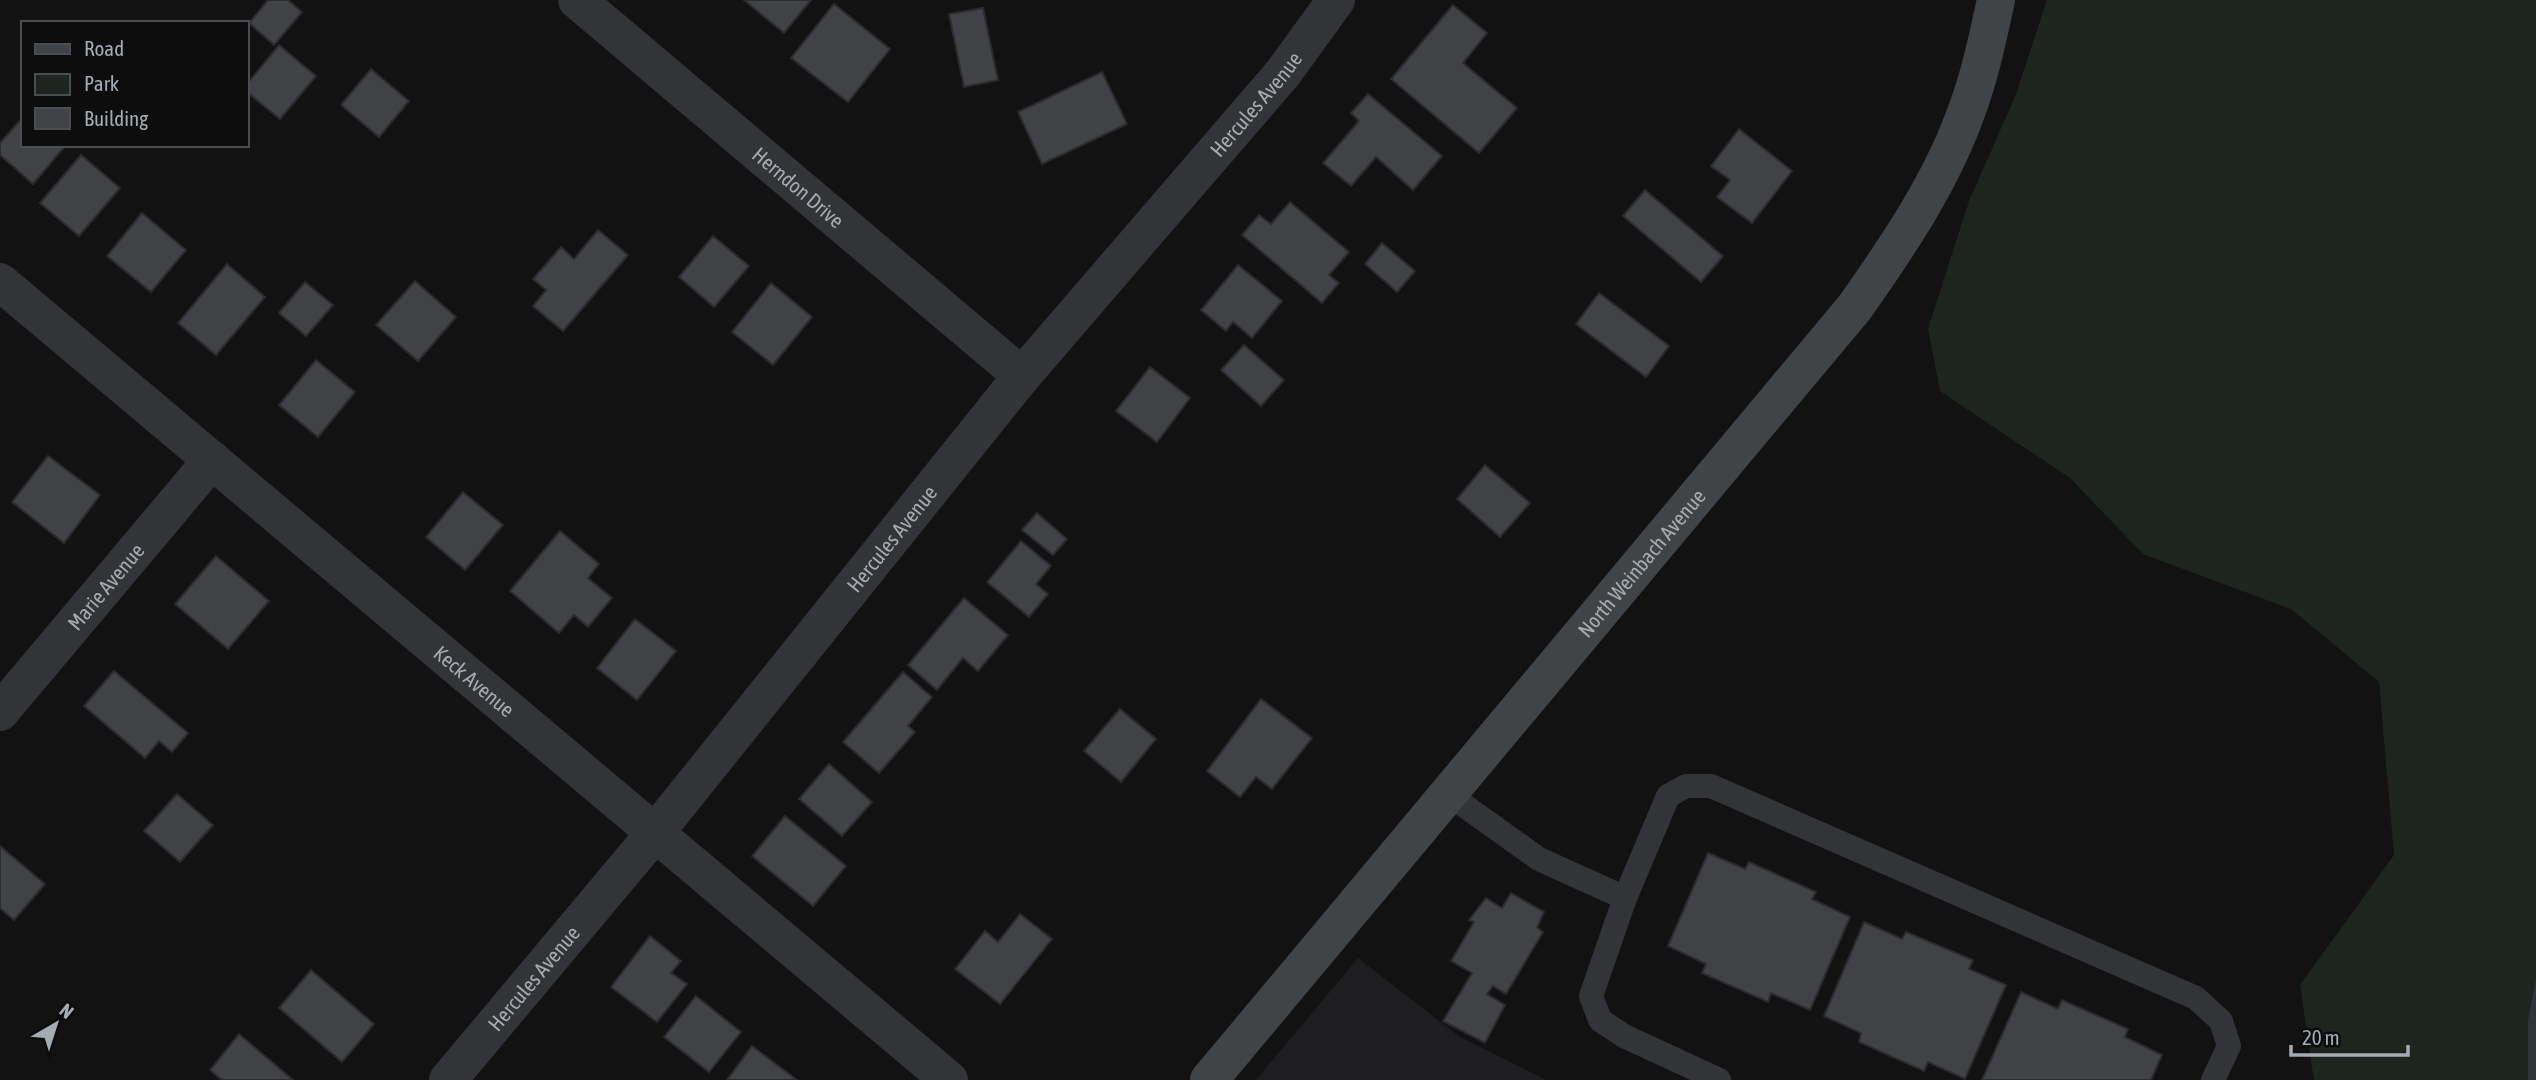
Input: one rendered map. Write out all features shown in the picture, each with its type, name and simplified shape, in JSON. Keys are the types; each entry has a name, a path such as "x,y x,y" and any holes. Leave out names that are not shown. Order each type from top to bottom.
{"main road":[{"name":"North Weinbach Avenue","path":"1209,1080 1855,307 1898,246 1936,178 1967,111 1996,0"}],"street":[{"name":"Herndon Drive","path":"577,0 1022,376"},
{"name":"Hercules Avenue","path":"448,1080 655,833 1022,376 1283,73 1336,0"},
{"name":"Keck Avenue","path":"0,282 949,1080"},
{"name":"Marie Avenue","path":"0,712 212,460"}],"lane":[{"path":"1719,1080 1624,1036 1600,1020 1591,996 1625,898 1668,796 1686,786 1711,786 2196,998 2221,1021 2229,1046 2213,1080"},
{"path":"1448,794 1539,859 1625,898"}],"shaded area":[{"path":"1358,958 1460,1037 1546,1080 1256,1080"},
{"path":"2536,979 2536,1080 2528,1080 2528,1019"}],"green space":[{"path":"2047,0 2536,0 2536,979 2528,1019 2528,1080 2314,1080 2300,985 2394,855 2379,682 2291,609 2143,554 2070,478 1940,391 1928,329 1969,201 2016,94"}],"building":[{"path":"268,0 288,0 302,12 274,45 249,23"},
{"path":"744,0 811,0 784,33"},
{"path":"834,4 890,49 848,102 791,58"},
{"path":"1453,5 1487,33 1463,63 1517,108 1479,153 1391,79"},
{"path":"983,8 998,80 964,87 949,14"},
{"path":"279,45 316,76 280,119 248,93 248,83"},
{"path":"371,69 409,101 379,137 341,105"},
{"path":"1102,72 1127,124 1042,164 1018,112"},
{"path":"1368,94 1442,156 1413,190 1376,157 1351,186 1323,163 1359,121 1351,113"},
{"path":"21,119 21,147 64,147 33,184 0,155 0,143"},
{"path":"1739,129 1792,171 1752,223 1717,197 1730,180 1711,166"},
{"path":"81,155 120,188 79,236 40,203"},
{"path":"1645,190 1723,256 1701,282 1623,216"},
{"path":"1290,202 1349,252 1329,275 1339,283 1322,303 1242,235 1259,215 1271,224"},
{"path":"142,213 186,250 151,292 107,256"},
{"path":"598,230 628,255 563,331 533,306 546,290 533,279 561,247 574,259"},
{"path":"713,236 749,266 714,307 679,277"},
{"path":"1382,243 1415,271 1397,292 1365,264"},
{"path":"227,264 265,297 216,355 178,323"},
{"path":"1238,265 1282,301 1252,338 1233,322 1226,331 1201,310"},
{"path":"415,281 456,317 418,361 376,325"},
{"path":"305,282 333,305 306,336 279,313"},
{"path":"771,283 812,317 773,365 732,332"},
{"path":"1599,293 1669,346 1646,377 1576,324"},
{"path":"1244,345 1284,380 1261,406 1221,370"},
{"path":"316,360 355,392 318,437 279,405"},
{"path":"1150,367 1190,398 1157,442 1116,411"},
{"path":"48,456 100,495 64,543 12,502"},
{"path":"1485,465 1530,503 1500,537 1457,499"},
{"path":"463,492 503,525 465,570 426,537"},
{"path":"1037,513 1067,539 1053,555 1022,530"},
{"path":"560,531 599,564 588,578 612,598 588,627 574,615 559,633 510,591"},
{"path":"1021,541 1051,566 1036,584 1048,594 1029,617 987,582"},
{"path":"216,556 269,601 228,649 175,604"},
{"path":"964,598 1008,635 978,671 963,658 937,690 908,665"},
{"path":"635,619 676,651 637,700 597,668"},
{"path":"114,671 188,733 172,752 159,741 145,758 84,706"},
{"path":"903,672 932,697 908,726 915,732 879,773 843,742"},
{"path":"1261,699 1312,738 1272,789 1256,777 1240,797 1207,771"},
{"path":"1120,709 1156,739 1121,782 1084,751"},
{"path":"829,764 872,802 842,836 799,799"},
{"path":"177,794 213,825 180,862 144,831"},
{"path":"785,816 846,866 813,906 752,856"},
{"path":"0,846 45,884 14,920 0,908"},
{"path":"1708,853 1745,869 1749,862 1816,892 1812,899 1850,917 1810,1010 1771,993 1768,1002 1702,973 1706,964 1668,946"},
{"path":"1511,893 1544,912 1537,928 1543,932 1506,994 1493,986 1487,994 1505,1005 1485,1043 1443,1021 1472,973 1451,961 1474,922 1469,920 1486,898 1502,908"},
{"path":"1020,914 1052,939 1000,1004 955,969 985,931 998,942"},
{"path":"1864,922 1902,939 1906,932 1973,960 1969,969 2006,985 1965,1079 1928,1062 1924,1071 1859,1042 1861,1033 1824,1016"},
{"path":"650,936 681,961 671,973 687,984 657,1022 611,987"},
{"path":"311,970 374,1024 342,1062 279,1008"},
{"path":"2021,992 2058,1009 2062,1000 2128,1029 2125,1037 2162,1055 2151,1080 1982,1080"},
{"path":"696,996 741,1032 709,1072 664,1037"},
{"path":"239,1034 293,1080 222,1080 210,1070"},
{"path":"752,1046 797,1080 727,1080"}]}
